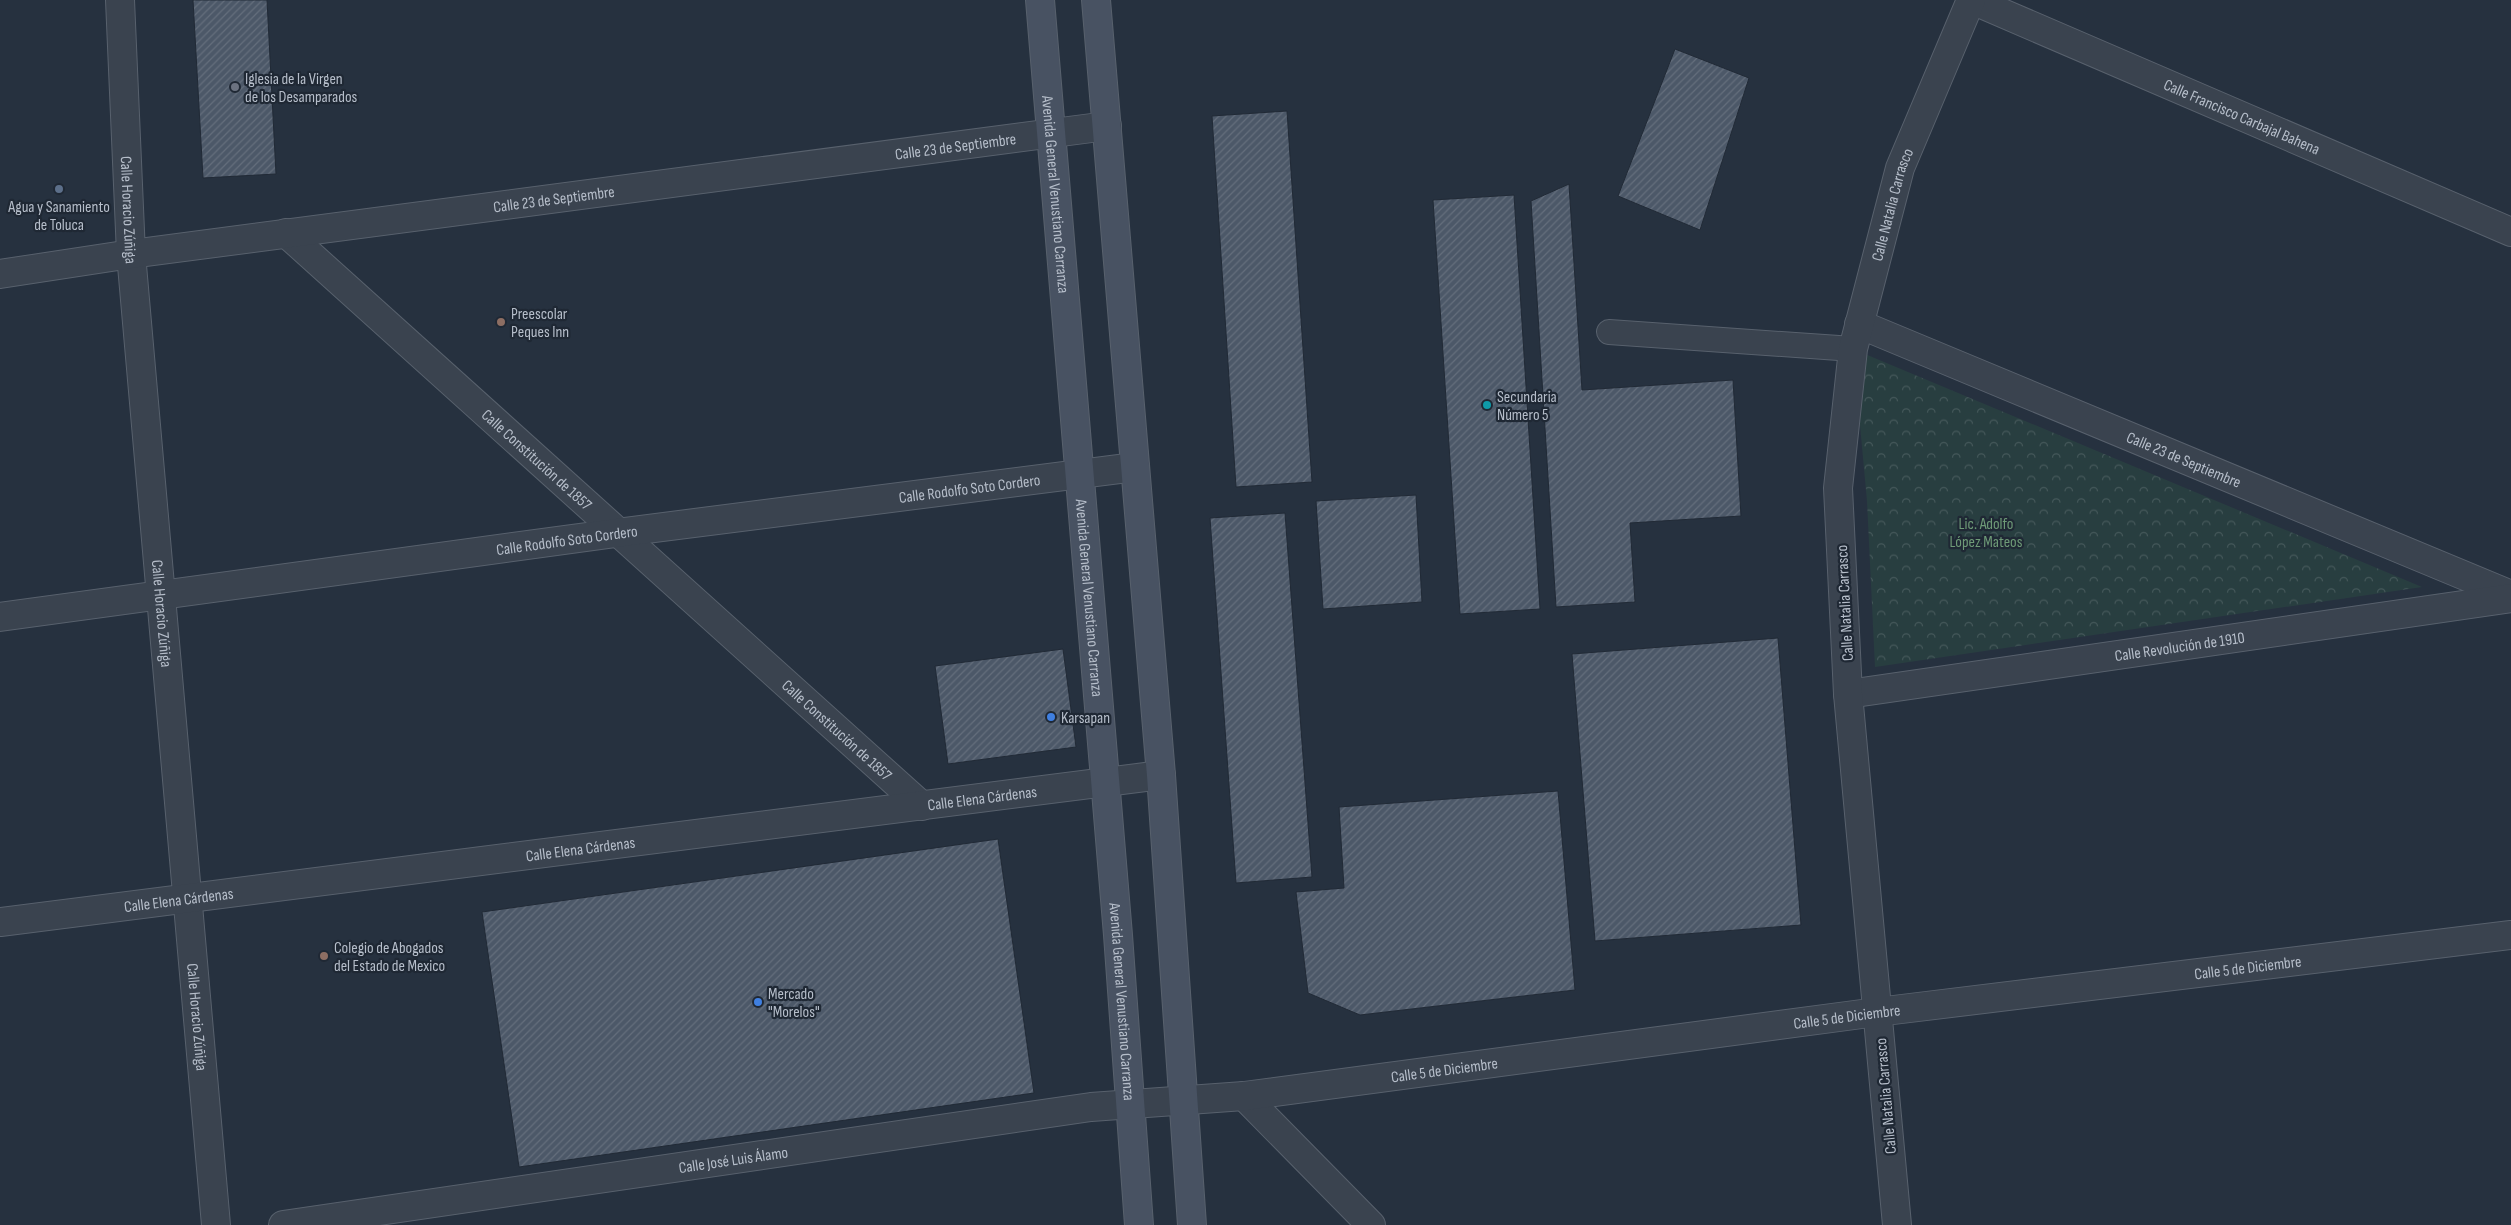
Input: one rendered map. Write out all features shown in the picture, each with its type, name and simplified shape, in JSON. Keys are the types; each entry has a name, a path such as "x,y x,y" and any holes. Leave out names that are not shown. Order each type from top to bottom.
{"main road":[{"name":"Avenida General Venustiano Carranza","path":"1040,0 1105,782 1138,1225"},
{"path":"1096,0 1161,775 1192,1225"}],"street":[{"name":"Calle Horacio Zúñiga","path":"120,0 131,254 216,1225"},
{"name":"Calle Francisco Carbajal Bahena","path":"1972,0 2511,232"},
{"name":"Calle Natalia Carrasco","path":"1897,1225 1848,694 1838,488 1856,336 1900,168 1972,0"},
{"name":"Calle 23 de Septiembre","path":"0,274 286,233 1107,126"},
{"name":"Calle Constitución de 1857","path":"286,233 616,533 922,806"},
{"name":"Calle 23 de Septiembre","path":"1856,336 2511,596"},
{"name":"Calle Rodolfo Soto Cordero","path":"0,617 616,533 1135,467"},
{"name":"Calle Revolución de 1910","path":"1848,694 2511,596"},
{"name":"Calle Elena Cárdenas","path":"0,922 1161,775"},
{"name":"Calle 5 de Diciembre","path":"1183,1100 1244,1096 1877,1012 2511,935"},
{"path":"1244,1096 1371,1225"},
{"name":"Calle José Luis Álamo","path":"283,1225 1091,1107 1183,1100"}],"lane":[{"path":"1609,332 1856,336"}],"green space":[{"name":"Lic. Adolfo López Mateos","path":"1853,349 2422,587 1875,667 1867,501"}],"building":[{"name":"Iglesia de la Virgen de los Desamparados","path":"193,0 267,0 276,174 203,178"},
{"path":"1675,49 1749,78 1700,230 1618,196"},
{"path":"1287,111 1312,482 1236,487 1212,116"},
{"path":"1569,184 1582,390 1733,380 1741,516 1630,523 1635,602 1556,607 1531,201"},
{"name":"Secundaria Número 5","path":"1514,195 1540,609 1460,614 1433,200"},
{"path":"1416,495 1422,602 1323,609 1316,501"},
{"path":"1285,513 1312,877 1236,883 1210,518"},
{"path":"1778,638 1801,925 1595,941 1572,654"},
{"path":"1063,649 1076,747 948,764 935,666"},
{"path":"1558,791 1575,990 1360,1015 1308,993 1296,892 1344,888 1339,807"},
{"name":"Mercado \"Morelos\"","path":"998,839 1034,1093 519,1167 482,912"}],"place":[{"name":"Iglesia de la Virgen de los Desamparados","path":"235,87"},
{"name":"Agua y Sanamiento de Toluca","path":"59,189"},
{"name":"Preescolar Peques Inn","path":"501,322"},
{"name":"Secundaria Número 5","path":"1487,405"},
{"name":"Karsapan","path":"1051,717"},
{"name":"Colegio de Abogados del Estado de Mexico","path":"324,956"},
{"name":"Mercado \"Morelos\"","path":"758,1002"}]}
